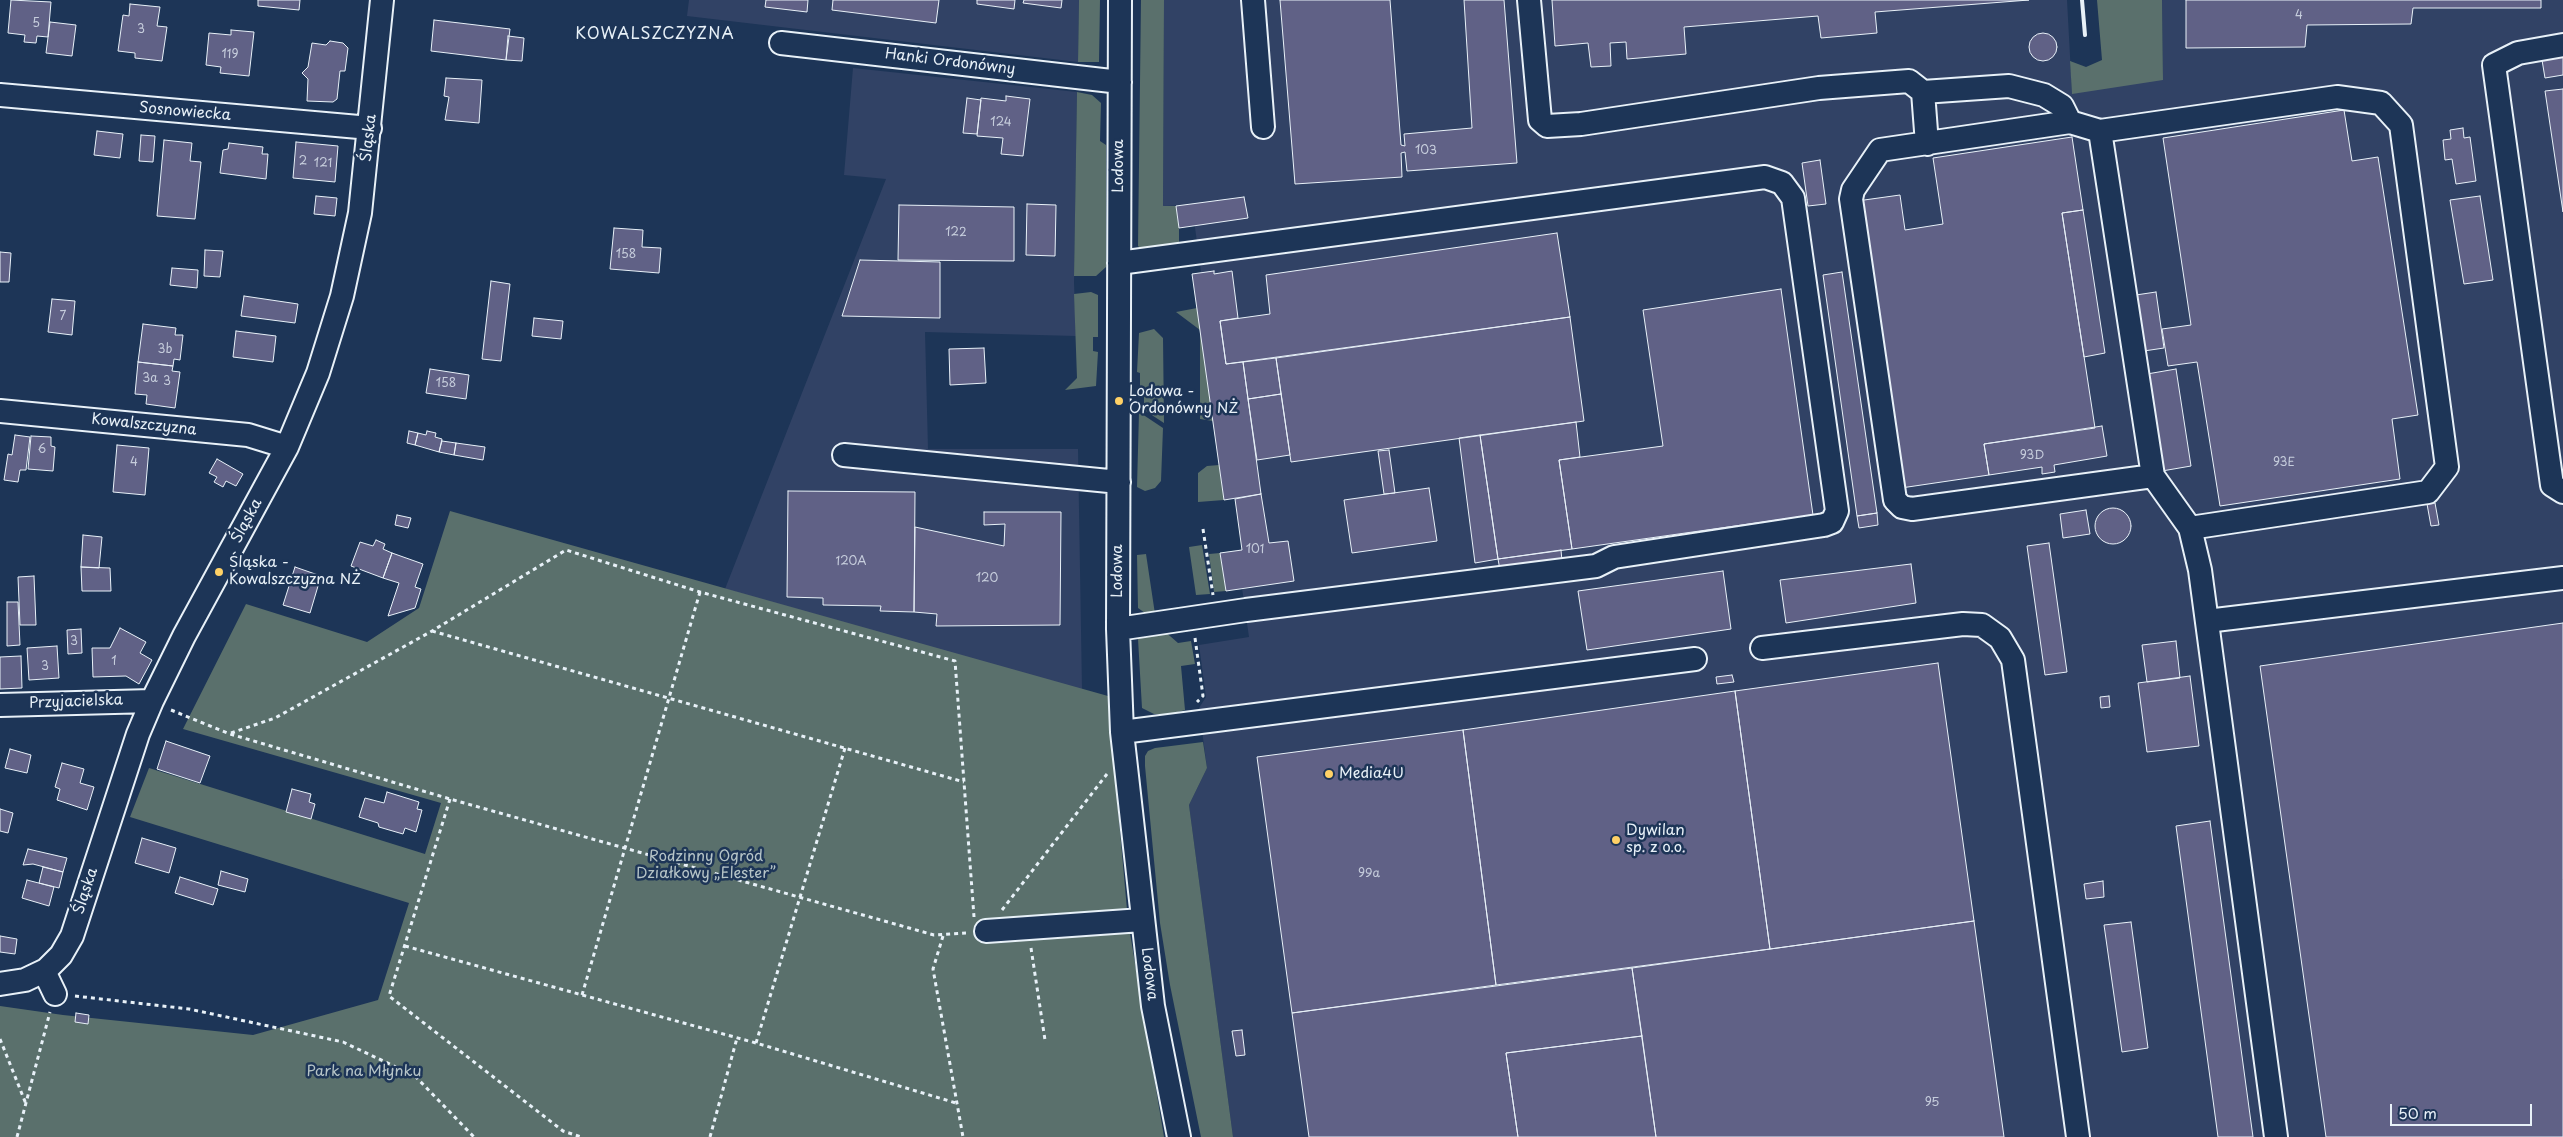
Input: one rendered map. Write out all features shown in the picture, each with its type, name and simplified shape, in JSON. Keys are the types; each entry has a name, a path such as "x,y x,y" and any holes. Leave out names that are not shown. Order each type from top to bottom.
{"street":[{"name":"Śląska","path":"0,984 25,980 44,971 61,955 72,936 138,734 152,701 184,636 287,447 318,373 342,296 360,213 382,0"},
{"name":"Lodowa","path":"1120,0 1118,630 1123,742 1153,1006 1178,1137"},
{"path":"1253,0 1263,127"},
{"path":"1529,0 1540,120 1547,126 1581,124 1819,88 1909,82 1923,92 2009,86 2044,95 2062,106 2070,122"},
{"name":"Hanki Ordonówny","path":"781,43 1120,82"},
{"path":"2563,44 2518,53 2494,65 2552,485 2563,492"},
{"path":"1923,92 1927,144"},
{"name":"Sosnowiecka","path":"0,95 370,128"},
{"path":"2153,476 1912,509 1902,507 1895,500 1851,200 1853,190 1880,150 2070,122 2100,131 2337,98 2381,103 2401,125 2447,468 2428,492 2190,528"},
{"path":"2100,131 2153,476 2190,528 2200,570 2276,1137"},
{"path":"1118,630 1192,618 1596,566 1614,557 1824,525 1832,522 1837,511 1793,198 1782,183 1765,177 1119,263"},
{"name":"Kowalszczyzna","path":"0,411 248,435 287,447"},
{"path":"844,455 1118,482"},
{"path":"2207,621 2563,578"},
{"path":"1762,648 1963,624 1982,625 2000,638 2013,660 2078,1137"},
{"path":"1123,742 1194,723 1695,659"},
{"name":"Przyjacielska","path":"0,705 152,701"},
{"path":"981,931 1142,920"},
{"path":"44,971 55,994"}],"path":[{"path":"1202,529 1213,598"},
{"path":"230,734 274,718 432,631 566,550 700,592 955,661 964,782 981,931"},
{"path":"582,995 627,847 700,592"},
{"path":"1192,618 1203,696 1192,709 1194,723"},
{"path":"432,631 964,782"},
{"path":"152,701 188,718 230,734 450,799 943,936 981,931 1123,742"},
{"path":"756,1043 845,748"},
{"path":"450,799 389,996 563,1131 581,1137"},
{"path":"1028,928 1045,1040"},
{"path":"943,936 933,969 963,1137"},
{"path":"405,946 756,1043 956,1104"},
{"path":"17,1137 55,994 189,1009 342,1042 415,1076 474,1137"},
{"path":"710,1137 737,1038"},
{"path":"0,1039 26,1104"}],"shaded area":[{"path":"689,0 1079,0 1078,62 687,16"},
{"path":"1164,0 2067,0 2072,93 2163,79 2162,0 2563,0 2563,1137 1233,1137 1189,805 1207,768 1199,708 1206,697 1199,645 1249,637 1242,588 1226,591 1220,553 1242,549 1235,499 1224,500 1192,274 1201,272 1192,205 1163,206"},
{"path":"853,68 1077,92 1074,283 1076,336 925,332 928,449 1078,449 1082,690 725,589 886,179 844,175"}],"green space":[{"path":"1079,0 1100,0 1099,62 1078,62"},
{"path":"1141,0 1164,0 1163,206 1176,206 1179,228 1179,244 1142,250 1138,246"},
{"path":"2097,0 2162,0 2163,80 2072,94 2070,61 2086,67 2102,60"},
{"path":"1077,92 1092,95 1101,103 1100,141 1106,145 1106,267 1096,276 1074,276"},
{"path":"1091,292 1098,295 1098,337 1093,337 1093,351 1098,352 1096,386 1065,390 1077,378 1074,294"},
{"path":"1197,308 1213,421 1200,419 1200,330 1176,312"},
{"path":"1154,329 1163,338 1164,423 1144,410 1144,397 1140,397 1140,373 1137,372 1139,333"},
{"path":"1139,412 1163,428 1161,481 1155,488 1145,491 1137,487"},
{"path":"1219,465 1224,500 1198,502 1198,473 1207,466"},
{"name":"Rodzinny Ogród Działkowy „Elester”","path":"450,511 1108,696 1128,921 1164,1137 0,1137 0,1006 63,1015 253,1035 378,1000 409,903 130,817 149,768 425,854 441,803 183,729 246,604 367,642 419,608"},
{"path":"1202,545 1210,594 1196,595 1189,547"},
{"path":"1220,553 1226,591 1214,592 1209,554"},
{"path":"1146,554 1155,614 1145,613 1138,608 1137,555"},
{"path":"1162,629 1178,643 1191,641 1195,664 1181,666 1185,710 1171,714 1154,714 1142,708 1138,639 1140,635"},
{"path":"1203,742 1207,768 1189,805 1233,1137 1201,1137 1170,985 1160,923 1145,766 1145,756 1148,751 1155,748"}],"building":[{"path":"11,0 51,2 48,37 37,36 36,43 24,42 25,35 8,33"},
{"path":"258,0 300,0 299,10 258,6"},
{"path":"766,0 808,0 807,12 765,7"},
{"path":"833,0 939,0 936,23 832,10"},
{"path":"977,0 1015,0 1014,9 977,4"},
{"path":"1024,0 1062,0 1061,8 1023,3"},
{"path":"1280,0 1390,0 1401,145 1405,146 1404,134 1472,128 1464,0 1504,0 1517,163 1407,171 1405,152 1401,153 1402,177 1295,184"},
{"path":"1552,0 2029,0 1875,12 1877,33 1821,38 1818,16 1684,27 1686,54 1627,59 1626,42 1610,43 1611,66 1591,67 1588,43 1555,46"},
{"path":"2186,0 2541,0 2541,8 2413,8 2411,24 2307,25 2305,47 2186,48"},
{"path":"130,4 160,7 157,26 167,27 162,61 135,58 135,53 118,51 123,15 129,16"},
{"path":"434,20 510,29 506,60 431,51"},
{"path":"50,22 76,25 72,56 46,53"},
{"path":"231,30 254,32 249,76 220,73 221,67 206,65 209,33 231,35"},
{"path":"2043,33 2053,37 2057,47 2053,57 2043,61 2033,57 2029,47 2033,37"},
{"path":"508,36 524,38 522,61 506,60"},
{"path":"330,41 343,43 348,48 345,71 340,71 337,99 333,102 307,101 308,79 302,73 308,67 312,43 326,45"},
{"path":"2563,57 2563,75 2545,78 2542,60"},
{"path":"446,78 482,80 479,123 445,120 449,97 444,96"},
{"path":"2563,89 2563,212 2545,91"},
{"path":"1006,96 1030,99 1023,156 1001,154 1003,138 977,136 981,98 1006,101"},
{"path":"967,98 981,100 977,134 963,133"},
{"path":"2344,110 2352,161 2378,157 2418,415 2392,419 2400,479 2220,506 2197,362 2168,366 2162,329 2191,325 2163,138"},
{"path":"2463,128 2464,138 2470,137 2476,181 2456,184 2452,159 2445,160 2443,140 2451,139 2450,130"},
{"path":"97,131 123,134 120,158 94,155"},
{"path":"141,135 155,136 153,162 139,161"},
{"path":"2072,137 2083,210 2062,213 2095,428 1984,444 1989,475 1901,488 1857,201 1900,195 1905,230 1943,224 1933,158"},
{"path":"164,140 192,143 190,161 201,162 195,219 157,216"},
{"path":"296,142 338,146 335,182 293,178"},
{"path":"229,143 263,147 262,154 268,154 266,179 220,173 223,150 228,149"},
{"path":"1820,160 1826,204 1808,206 1802,163"},
{"path":"316,196 337,198 335,216 314,214"},
{"path":"2480,196 2493,280 2464,284 2450,200"},
{"path":"1244,197 1248,218 1179,228 1176,206"},
{"path":"1027,204 1056,205 1055,256 1026,255"},
{"path":"899,205 1014,207 1014,261 898,260"},
{"path":"2083,210 2105,353 2084,357 2062,213"},
{"path":"614,228 643,230 642,247 661,248 659,273 610,269"},
{"path":"1557,233 1570,317 1226,364 1220,321 1270,314 1266,275"},
{"path":"205,250 223,251 220,277 204,276"},
{"path":"0,252 11,253 9,282 0,282"},
{"path":"860,260 940,262 940,318 842,316"},
{"path":"172,268 198,270 197,288 170,285"},
{"path":"1214,271 1214,274 1232,271 1238,318 1220,321 1226,364 1243,362 1261,494 1224,500 1192,274"},
{"path":"1842,272 1877,513 1857,516 1823,275"},
{"path":"491,281 510,284 501,361 482,359"},
{"path":"1781,289 1813,515 1572,549 1559,460 1663,446 1643,310"},
{"path":"2156,292 2164,348 2137,352 2129,296"},
{"path":"244,296 298,304 295,323 241,316"},
{"path":"52,299 75,301 72,335 48,332"},
{"path":"1570,317 1584,421 1291,462 1276,358"},
{"path":"534,318 563,321 561,339 532,336"},
{"path":"143,324 176,328 175,335 183,335 180,360 174,359 173,366 138,362"},
{"path":"236,331 276,336 273,362 233,357"},
{"path":"984,348 986,383 950,385 949,349"},
{"path":"1276,358 1281,394 1248,399 1243,362"},
{"path":"138,362 173,366 172,371 180,372 175,408 146,404 147,395 135,394"},
{"path":"430,369 469,375 466,399 426,393"},
{"path":"2176,369 2191,466 2162,471 2147,374"},
{"path":"1281,394 1290,455 1257,460 1248,399"},
{"path":"1576,422 1580,457 1559,460 1572,549 1498,559 1480,435"},
{"path":"2102,426 2107,456 2054,465 2055,472 2042,474 2042,467 1989,475 1984,444"},
{"path":"409,431 418,433 415,445 407,443"},
{"path":"427,431 436,433 435,437 442,439 439,452 415,445 418,433 426,435"},
{"path":"15,435 30,437 26,470 20,470 18,482 4,480 8,454 12,455"},
{"path":"1480,435 1498,559 1475,563 1459,438"},
{"path":"31,436 51,437 51,446 55,447 53,471 28,469"},
{"path":"442,441 456,443 454,455 439,452"},
{"path":"456,443 485,447 483,460 454,455"},
{"path":"117,445 149,448 145,495 113,492"},
{"path":"1389,450 1395,493 1384,494 1378,451"},
{"path":"217,459 243,474 236,486 226,481 223,487 214,482 217,477 209,473"},
{"path":"1429,488 1437,541 1352,553 1344,500"},
{"path":"788,491 915,492 914,612 880,611 881,606 823,605 823,598 787,597"},
{"path":"1261,494 1269,543 1288,541 1294,581 1226,591 1220,553 1242,550 1235,499"},
{"path":"2435,503 2439,525 2431,526 2427,504"},
{"path":"2113,508 2120,509 2126,513 2130,519 2130,533 2126,539 2120,543 2113,544 2106,543 2100,539 2096,533 2095,526 2096,519 2100,513 2106,509"},
{"path":"2086,510 2090,534 2063,538 2060,514"},
{"path":"984,512 1061,512 1060,625 936,626 937,614 914,612 915,527 1004,546 1005,524 984,525"},
{"path":"1877,513 1878,525 1859,528 1857,516"},
{"path":"397,515 411,518 408,528 395,525"},
{"path":"83,535 102,537 99,568 81,567"},
{"path":"376,540 385,544 383,549 392,553 383,578 351,566 360,542 373,546"},
{"path":"2049,543 2067,672 2045,675 2027,546"},
{"path":"1561,550 1562,561 1500,570 1498,559"},
{"path":"392,553 423,564 415,587 421,589 415,608 388,616 399,583 383,578"},
{"path":"1911,564 1916,603 1786,623 1780,580"},
{"path":"81,567 110,568 111,591 82,591"},
{"path":"295,567 321,576 310,613 283,605"},
{"path":"1723,571 1731,629 1587,650 1578,591"},
{"path":"34,576 36,625 20,625 18,577"},
{"path":"7,602 18,602 20,645 7,646"},
{"path":"2563,623 2563,1137 2326,1137 2260,666"},
{"path":"120,628 146,642 140,653 152,660 139,684 126,676 93,677 92,648 110,648"},
{"path":"81,629 82,653 68,654 67,630"},
{"path":"2176,641 2180,678 2147,682 2142,645"},
{"path":"57,646 59,678 29,680 27,648"},
{"path":"21,656 22,688 0,689 0,657"},
{"path":"1938,663 1974,921 1770,949 1735,691"},
{"path":"1732,675 1734,682 1717,684 1716,677"},
{"path":"2190,676 2199,746 2147,752 2138,683"},
{"name":"Dywilan sp. z o.o.","path":"1735,691 1770,949 1496,985 1463,730"},
{"path":"2109,696 2110,707 2101,708 2100,697"},
{"path":"1463,730 1496,985 1292,1013 1257,757"},
{"path":"166,741 210,756 200,783 157,769"},
{"path":"10,749 31,755 27,773 5,768"},
{"path":"62,763 84,769 80,783 94,787 87,810 57,800 60,789 55,787"},
{"path":"292,789 311,794 309,802 315,804 311,819 286,812"},
{"path":"387,792 419,802 417,809 422,810 416,832 405,828 403,834 379,827 378,823 359,817 365,798 384,803"},
{"path":"0,809 13,813 8,833 0,831"},
{"path":"2210,821 2253,1137 2218,1137 2176,826"},
{"path":"142,838 176,848 169,873 135,863"},
{"path":"28,849 67,858 63,872 33,864 23,865"},
{"path":"43,867 63,872 59,888 39,883"},
{"path":"221,871 248,879 245,892 218,885"},
{"path":"180,877 218,889 213,905 175,893"},
{"path":"27,880 54,887 49,906 22,898"},
{"path":"2103,881 2104,897 2086,899 2084,884"},
{"path":"1974,921 2004,1137 1656,1137 1632,968"},
{"path":"2131,922 2148,1048 2122,1052 2104,925"},
{"path":"0,936 17,939 15,954 0,952"},
{"path":"1632,968 1642,1036 1506,1053 1518,1137 1309,1137 1292,1013"},
{"path":"76,1013 89,1015 88,1024 75,1022"},
{"path":"1242,1030 1245,1055 1236,1056 1232,1031"},
{"path":"1642,1036 1656,1137 1518,1137 1506,1053"}],"railway":[{"path":"2082,0 2085,35"}],"place":[{"name":"Lodowa - Ordonówny NŻ","path":"1119,401"},
{"name":"Śląska - Kowalszczyzna NŻ","path":"219,572"},
{"name":"Media4U","path":"1329,774"},
{"name":"Dywilan sp. z o.o.","path":"1616,840"}],"district":[{"name":"KOWALSZCZYZNA","path":"655,35"}],"park label":[{"name":"Park na Młynku","path":"364,1072"}]}
